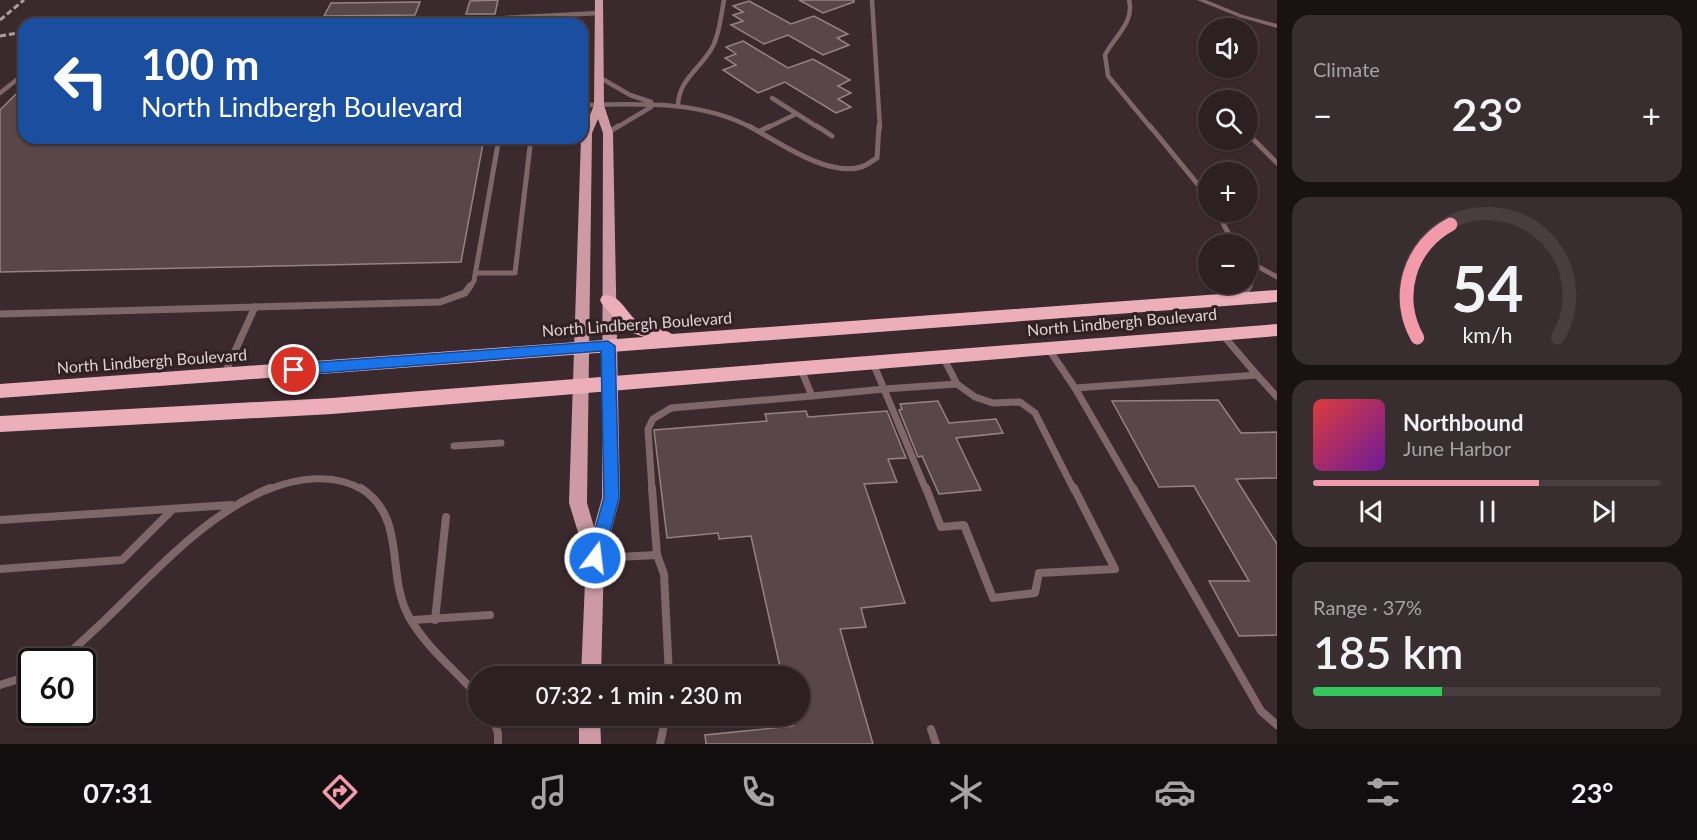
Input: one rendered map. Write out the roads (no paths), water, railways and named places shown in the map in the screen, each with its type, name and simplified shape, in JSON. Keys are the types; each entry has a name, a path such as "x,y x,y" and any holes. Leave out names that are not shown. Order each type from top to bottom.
{"highway":[{"name":"North Lindbergh Boulevard","path":"0,391 1277,296"},
{"path":"608,300 630,326 681,340"},
{"name":"North Lindbergh Boulevard","path":"0,424 332,406 1277,330"}],"main road":[{"path":"591,666 595,558 612,498 608,346 608,133 599,105 599,0"},
{"path":"588,131 599,105"},
{"path":"587,144 578,503 595,558"},
{"path":"590,726 590,744"}],"street":[{"path":"1200,0 1241,16 1277,26"}],"lane":[{"path":"678,105 678,96 686,78 713,45 724,0"},
{"path":"588,105 678,105 724,115 760,131 807,159 855,169 869,165 877,158 880,136 870,6 872,0"},
{"path":"1129,0 1133,11 1130,18 1105,55 1108,76 1198,185"},
{"path":"504,18 599,13"},
{"path":"599,77 640,100 659,104"},
{"path":"0,93 18,79"},
{"path":"772,98 832,136"},
{"path":"608,133 640,111 659,104"},
{"path":"760,131 796,114"},
{"path":"0,314 440,302 465,293 476,273 498,144"},
{"path":"476,273 515,273 530,144"},
{"path":"1258,144 1277,163"},
{"path":"1258,267 1277,277"},
{"path":"1242,298 1244,294"},
{"path":"224,375 255,307"},
{"path":"1222,334 1277,397"},
{"path":"1048,348 1075,388 1261,711 1277,725"},
{"path":"872,362 941,527 964,525 993,598 1035,593 1039,573 1115,569 1035,413 1020,402 993,403 975,397 957,384 942,356"},
{"path":"800,368 812,396"},
{"path":"1075,388 1257,375"},
{"path":"669,666 664,574 657,555 648,429 653,419 671,408 957,384"},
{"path":"454,446 501,443"},
{"path":"77,648 197,532 232,505 273,485 301,478 333,478 354,483 386,513 402,602 425,641 468,686"},
{"path":"0,520 232,505"},
{"path":"0,569 122,560 173,509"},
{"path":"435,620 446,517"},
{"path":"595,558 657,555"},
{"path":"413,620 490,615"},
{"path":"0,685 18,679"},
{"path":"496,726 498,744"},
{"path":"660,744 664,726"},
{"path":"931,729 936,744"}],"railway":[{"path":"0,20 24,0"},
{"path":"0,36 18,33"}]}
